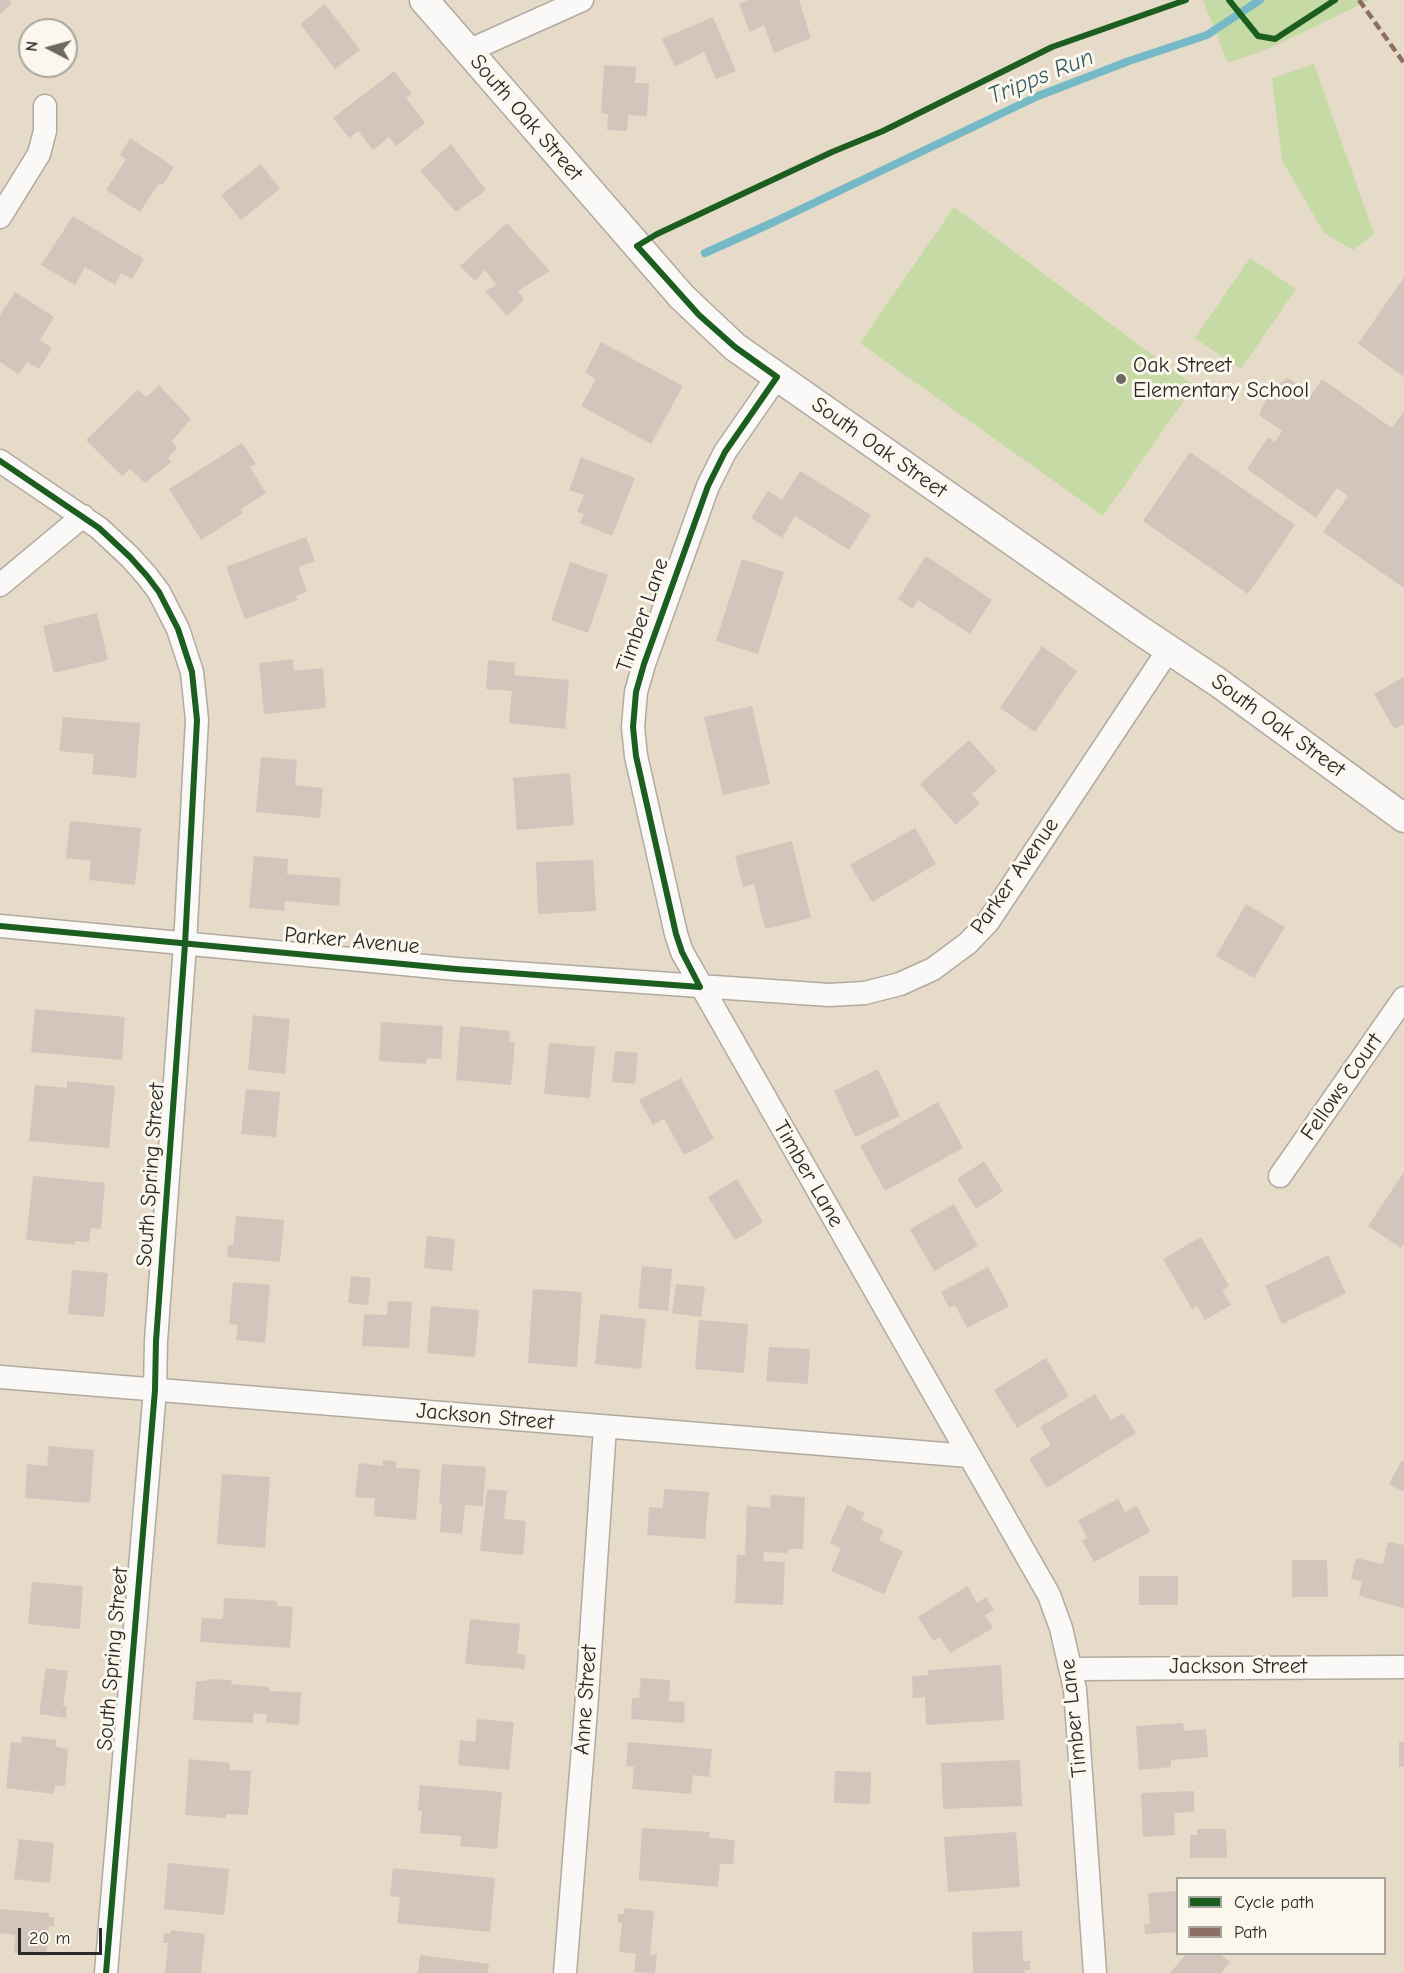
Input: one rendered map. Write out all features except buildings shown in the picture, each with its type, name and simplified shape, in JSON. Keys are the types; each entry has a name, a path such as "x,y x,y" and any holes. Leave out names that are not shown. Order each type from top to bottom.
{"street":[{"name":"South Oak Street","path":"424,0 672,286 728,341 1219,683 1404,818"},
{"path":"468,51 582,0"},
{"path":"0,218 39,154 45,131 45,106"},
{"name":"Timber Lane","path":"777,377 725,452 708,486 636,692 633,727 636,756 682,952 1048,1595 1061,1628 1072,1669 1095,1973"},
{"name":"South Spring Street","path":"0,461 83,516 130,557 159,592 178,629 192,672 197,720 185,944 156,1341 155,1390 106,1973"},
{"path":"0,585 83,516"},
{"name":"Parker Avenue","path":"0,926 456,969 829,995 865,993 900,984 933,969 968,943 988,922 1169,649"},
{"name":"Fellows Court","path":"1280,1176 1404,998"},
{"name":"Jackson Street","path":"0,1377 969,1456"},
{"name":"Anne Street","path":"565,1973 605,1427"},
{"name":"Jackson Street","path":"1072,1669 1404,1667"}],"green space":[{"path":"1203,0 1370,0 1270,48 1228,63"},
{"path":"1314,64 1374,234 1353,250 1324,233 1282,160 1272,78"},
{"path":"954,207 1194,386 1103,516 860,343"},
{"path":"1250,258 1296,289 1241,369 1195,338"}],"waterway":[{"name":"Tripps Run","path":"705,253 1038,96 1129,61 1207,35 1260,0"}],"marked path":[{"path":"1359,0 1404,63"}],"cycle path":[{"path":"700,987 682,952 676,934 636,756 633,727 636,692 708,486 725,452 777,377 735,347 699,315 637,246 657,234 832,152 883,131 1052,47 1186,0"},
{"path":"1229,0 1258,36 1275,39 1335,0"},
{"path":"0,461 99,528 147,576 159,592 178,629 192,672 197,720 185,944 156,1341 155,1390 106,1973"},
{"path":"0,926 456,969 700,987"}],"place":[{"name":"Oak Street Elementary School","path":"1121,379"}]}
